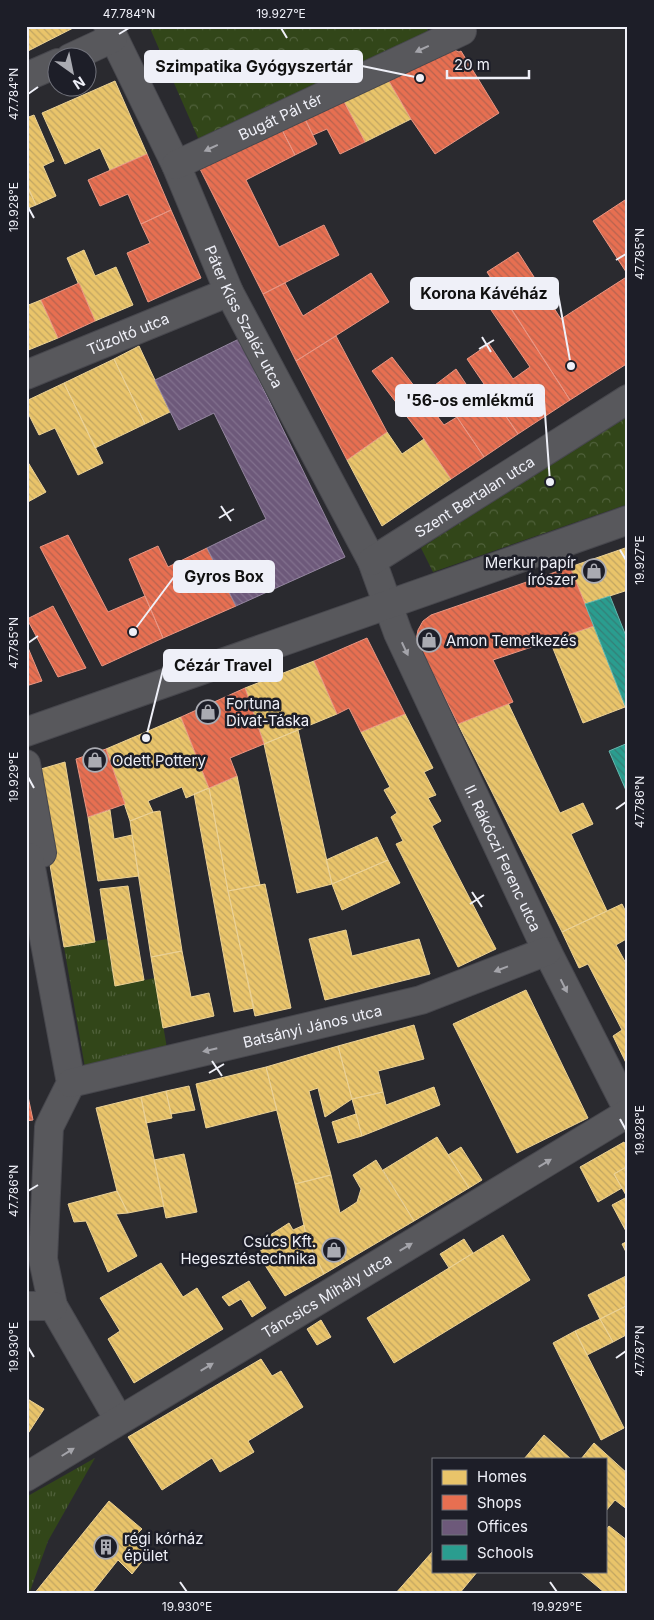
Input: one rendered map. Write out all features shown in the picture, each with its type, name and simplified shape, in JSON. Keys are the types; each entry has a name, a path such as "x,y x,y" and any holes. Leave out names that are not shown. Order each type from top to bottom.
{"street":[{"name":"Bugát Pál tér","path":"176,166 467,28"},
{"name":"Páter Kiss Szaléz utca","path":"110,32 176,166 229,292 372,561 386,604"},
{"path":"85,48 110,32"},
{"path":"26,77 48,67"},
{"name":"Tűzoltó utca","path":"26,374 229,292"},
{"name":"Szent Bertalan utca","path":"372,561 628,399"},
{"path":"26,732 628,520"},
{"name":"II. Rákóczi Ferenc utca","path":"386,604 546,952 628,1112"},
{"path":"26,764 42,853 28,858 71,1083 48,1127 43,1259 39,1306 119,1420"},
{"name":"Batsányi János utca","path":"71,1083 422,1000 546,952"},
{"name":"Táncsics Mihály utca","path":"26,1477 628,1112"}],"green space":[{"path":"149,26 426,26 429,34 202,147"},
{"path":"628,414 628,504 433,572 421,548"},
{"path":"107,939 115,986 155,978 169,1060 87,1079 64,947"},
{"path":"95,1458 48,1541 29,1594 26,1594 26,1497"}],"building: Homes":[{"path":"26,26 77,26 26,52"},
{"path":"386,76 411,119 365,142 340,94"},
{"path":"115,81 147,154 110,170 100,148 65,164 42,113 76,98 98,98 98,88"},
{"path":"34,115 54,161 43,166 56,196 36,205 26,183 26,118"},
{"path":"26,183 36,205 26,209"},
{"path":"84,250 95,276 116,267 133,305 95,321 67,258"},
{"path":"41,300 58,338 26,351 26,306"},
{"path":"139,346 170,412 145,424 114,359"},
{"path":"114,359 145,424 95,448 64,383"},
{"path":"64,383 103,463 78,475 55,428 39,435 26,409 26,401"},
{"path":"387,432 402,454 424,439 451,479 382,526 347,460"},
{"path":"26,459 46,492 26,503"},
{"path":"628,547 628,590 585,604 570,567"},
{"path":"594,626 625,707 583,723 550,641"},
{"path":"314,661 337,714 264,744 245,688"},
{"path":"508,703 560,813 583,803 593,824 571,834 607,911 562,932 458,724"},
{"path":"405,714 433,768 424,772 436,795 428,798 441,821 432,826 496,949 458,967 396,844 403,841 391,817 397,813 384,790 390,787 361,732"},
{"path":"181,717 209,788 186,798 182,787 148,801 153,812 130,821 106,749"},
{"path":"298,730 332,884 297,893 264,744"},
{"path":"65,762 95,942 64,947 34,771"},
{"path":"237,776 260,885 228,891 209,788"},
{"path":"209,788 228,891 254,1008 234,1012 194,794"},
{"path":"110,810 114,839 132,835 139,876 98,881 88,817"},
{"path":"160,811 182,951 151,957 130,821"},
{"path":"377,837 388,860 332,884 326,860"},
{"path":"388,860 400,883 342,910 332,884"},
{"path":"265,884 291,1008 255,1016 228,891"},
{"path":"128,886 144,980 115,986 100,889"},
{"path":"622,904 628,916 628,938 616,945 628,967 628,1067 613,1036 622,1030 588,964 579,968 562,932"},
{"path":"346,930 352,956 419,939 430,974 325,1000 309,939"},
{"path":"182,951 191,997 209,993 214,1016 163,1028 151,957"},
{"path":"526,990 588,1118 517,1153 453,1024"},
{"path":"414,1025 424,1059 378,1071 383,1092 352,1099 338,1046"},
{"path":"338,1046 352,1099 325,1117 318,1088 309,1091 331,1175 295,1184 266,1067"},
{"path":"266,1067 277,1110 206,1128 196,1084"},
{"path":"189,1086 195,1110 171,1114 166,1091"},
{"path":"434,1087 440,1105 362,1136 352,1099 383,1092 386,1105"},
{"path":"166,1091 172,1118 146,1123 141,1097"},
{"path":"141,1097 164,1206 128,1213 117,1191 96,1108"},
{"path":"356,1114 362,1136 338,1143 332,1122"},
{"path":"437,1137 469,1188 414,1221 383,1170"},
{"path":"624,1142 628,1149 628,1166 614,1174 622,1188 598,1202 580,1167"},
{"path":"461,1147 482,1180 469,1188 448,1155"},
{"path":"184,1154 197,1212 166,1218 154,1160"},
{"path":"376,1160 414,1221 324,1274 307,1240 295,1184 331,1175 340,1213 357,1202 361,1189 353,1175"},
{"path":"628,1166 628,1235 612,1205 627,1197 614,1174"},
{"path":"117,1191 128,1213 116,1214 137,1256 108,1272 86,1221 74,1222 68,1204"},
{"path":"289,1223 293,1230 304,1225 307,1240 324,1274 285,1296 257,1253 269,1246 264,1239"},
{"path":"503,1235 530,1280 394,1363 367,1318"},
{"path":"464,1239 473,1253 449,1268 440,1254"},
{"path":"628,1241 628,1256 622,1244"},
{"path":"161,1263 183,1297 197,1288 223,1329 134,1383 108,1339 120,1331 100,1298"},
{"path":"628,1275 628,1305 600,1319 588,1295"},
{"path":"249,1281 266,1308 252,1317 241,1299 229,1306 222,1297"},
{"path":"628,1305 628,1334 613,1342 600,1319"},
{"path":"600,1319 613,1342 587,1355 575,1331"},
{"path":"321,1320 331,1337 317,1345 307,1329"},
{"path":"575,1331 624,1428 601,1440 553,1343"},
{"path":"261,1359 272,1376 281,1371 303,1407 248,1441 254,1452 220,1472 212,1458 162,1490 128,1437"},
{"path":"26,1398 44,1409 27,1435 26,1434"},
{"path":"544,1435 570,1458 525,1458"},
{"path":"594,1443 628,1474 628,1510 615,1500 606,1511 606,1458 582,1458"},
{"name":"régi kórház épület","path":"109,1501 142,1529 131,1540 148,1554 132,1574 118,1560 91,1594 34,1594"},
{"path":"609,1526 628,1541 628,1594 604,1594 580,1572 606,1572 606,1530"},
{"path":"432,1552 432,1572 477,1572 459,1594 395,1594"}],"building: Shops":[{"path":"454,50 461,51 499,113 435,154 411,119 386,76"},
{"path":"340,94 365,142 340,154 327,129 313,135 302,113"},
{"path":"302,113 317,144 295,155 279,124"},
{"path":"279,124 295,155 246,180 279,247 324,225 339,255 263,294 198,165"},
{"path":"147,154 171,210 141,224 128,194 100,206 88,180"},
{"path":"628,198 628,275 593,221"},
{"path":"171,210 201,278 148,302 127,253 150,243 141,224"},
{"path":"518,252 561,319 628,276 628,363 570,400 487,272"},
{"path":"371,273 389,302 296,361 263,294 285,283 303,316"},
{"path":"79,283 95,321 58,338 41,300"},
{"path":"507,302 570,400 518,434 467,359 489,344 513,379 530,367 491,310"},
{"path":"336,336 387,432 347,460 296,361"},
{"path":"392,357 444,425 457,417 484,457 451,479 424,439 372,371"},
{"path":"456,369 478,402 491,394 518,434 484,457 435,385"},
{"path":"68,535 108,612 145,596 163,638 102,666 40,547"},
{"path":"158,546 168,567 207,548 236,606 163,638 129,559"},
{"path":"570,567 594,626 493,660 513,702 458,724 416,640 418,630 423,621 431,615"},
{"path":"53,606 86,668 58,677 27,619"},
{"path":"367,638 405,714 361,732 349,708 337,714 314,661"},
{"path":"26,643 42,681 26,686"},
{"path":"245,688 264,744 230,758 237,776 209,788 181,717"},
{"path":"106,749 125,804 88,817 76,759"},
{"path":"26,1087 33,1120 26,1121"}],"building: Offices":[{"path":"239,339 345,557 236,606 207,548 266,519 214,413 179,430 155,380"}],"building: Schools":[{"path":"610,596 628,641 628,713 585,604"},
{"path":"628,743 628,795 609,751"}],"place":[{"name":"Szimpatika Gyógyszertár","path":"420,78"},
{"name":"Korona Kávéház","path":"571,366"},
{"name":"'56-os emlékmű","path":"550,482"},
{"name":"Merkur papír írószer","path":"594,571"},
{"name":"Gyros Box","path":"133,632"},
{"name":"Amon Temetkezés","path":"429,640"},
{"name":"Fortuna Divat-Táska","path":"208,712"},
{"name":"Cézár Travel","path":"146,738"},
{"name":"Odett Pottery","path":"95,760"},
{"name":"Csúcs Kft. Hegesztéstechnika","path":"334,1250"},
{"name":"régi kórház épület","path":"106,1547"}]}
